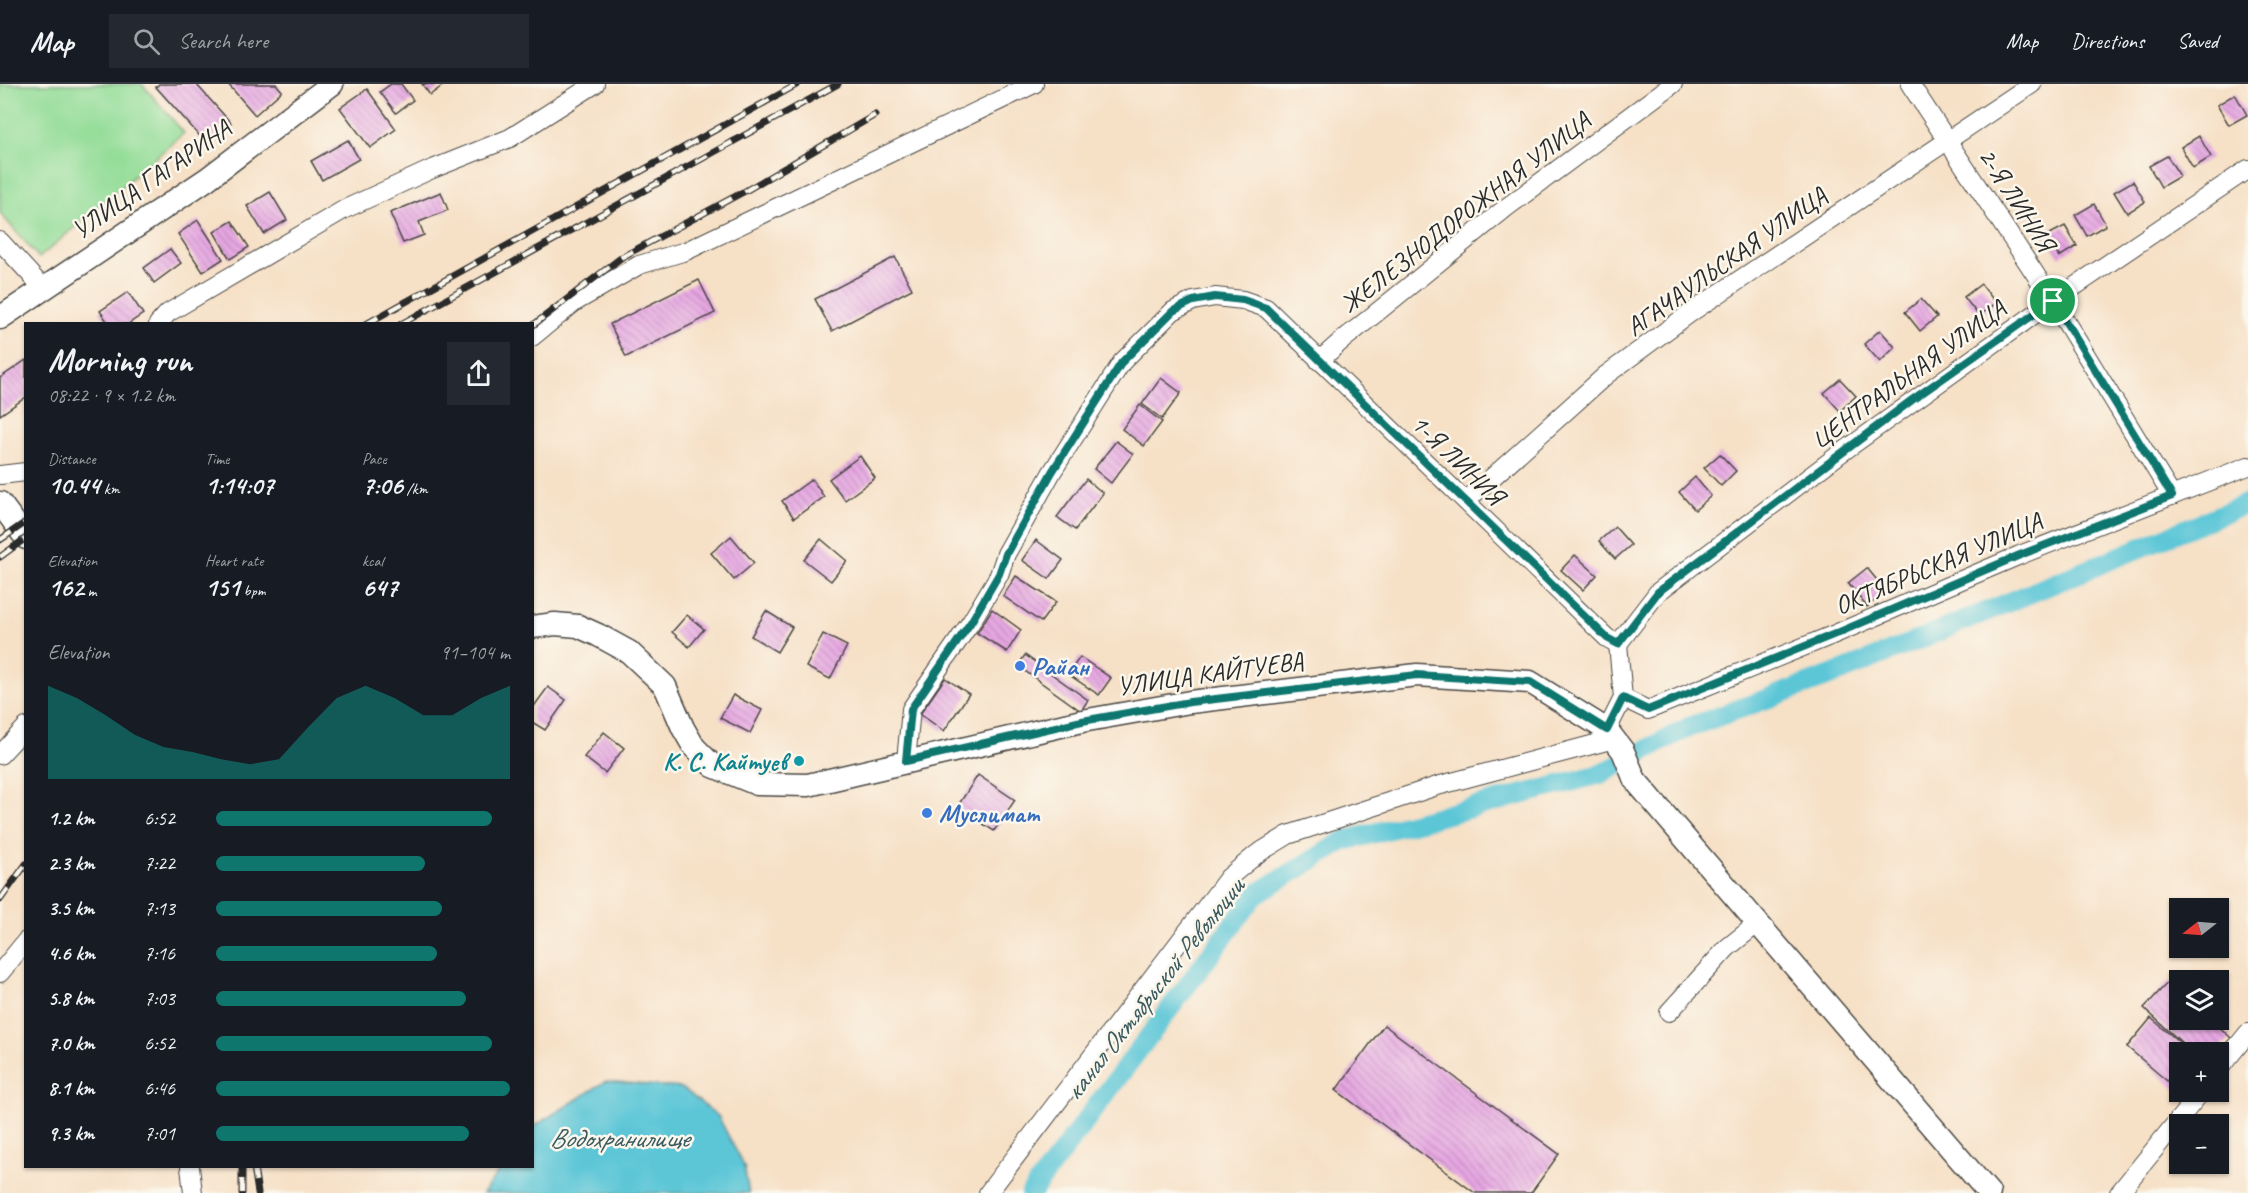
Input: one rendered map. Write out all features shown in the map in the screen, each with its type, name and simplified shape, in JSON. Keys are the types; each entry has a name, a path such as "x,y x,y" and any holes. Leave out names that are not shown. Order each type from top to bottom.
{"main road":[{"name":"УЛИЦА ГАГАРИНА","path":"0,318 207,178 332,84"},
{"path":"0,503 24,535"},
{"name":"УЛИЦА КАЙТУЕВА","path":"534,627 555,624 578,626 629,652 665,686 694,747 713,766 757,784 808,785 1082,721 1190,702 1417,675 1530,682 1615,740"},
{"path":"1615,740 1635,780 1989,1193"}],"street":[{"path":"160,322 168,313 345,209 430,170 510,138 595,84"},
{"path":"534,335 575,302 639,265 686,251 1034,84"},
{"name":"ЖЕЛЕЗНОДОРОЖНАЯ УЛИЦА","path":"1319,361 1508,207 1673,84"},
{"name":"2-Я ЛИНИЯ","path":"1910,84 2053,301 2172,496"},
{"name":"АГАЧАУЛЬСКАЯ УЛИЦА","path":"1466,501 1606,375 1693,311 2032,84"},
{"name":"ЦЕНТРАЛЬНАЯ УЛИЦА","path":"1618,644 1658,592 1893,414 2053,301 2248,169"},
{"path":"0,241 43,288"},
{"name":"1-Я ЛИНИЯ","path":"906,761 911,709 971,622 999,574 1006,554 1052,472 1122,362 1173,311 1193,301 1215,297 1243,300 1266,308 1607,638 1618,644"},
{"name":"ОКТЯБРЬСКАЯ УЛИЦА","path":"1623,698 1648,710 2020,555 2248,465"},
{"path":"0,476 24,472"},
{"path":"988,1193 1228,879 1257,854 1288,835 1437,786 1615,740 1623,698 1618,644"},
{"path":"0,755 24,729"},
{"path":"1669,1012 1726,948 1758,923"},
{"path":"0,974 24,944"},
{"path":"2229,1056 2248,1033"},
{"path":"2119,1193 2192,1102"},
{"path":"190,1168 193,1193"}],"green space":[{"path":"0,84 142,84 184,133 39,258 0,213"}],"water":[{"name":"Водохранилище","path":"606,1081 682,1088 718,1116 744,1166 749,1193 483,1193 501,1168 534,1168 534,1126"}],"building":[{"path":"159,84 196,84 231,123 207,144 156,87"},
{"path":"228,84 276,84 282,91 255,115"},
{"path":"391,84 401,84 413,100 396,113 380,92"},
{"path":"422,84 445,84 430,95"},
{"path":"367,89 396,129 370,148 340,108"},
{"path":"2235,94 2247,115 2229,125 2217,105"},
{"path":"2199,136 2211,157 2193,168 2181,147"},
{"path":"348,140 359,159 322,180 311,161"},
{"path":"2167,156 2180,176 2161,187 2149,166"},
{"path":"2133,181 2145,202 2127,213 2114,192"},
{"path":"270,192 287,220 264,234 247,206"},
{"path":"441,192 448,210 419,222 424,235 403,243 390,213"},
{"path":"2094,204 2106,225 2087,236 2075,215"},
{"path":"198,220 223,259 203,272 178,234"},
{"path":"232,221 249,247 230,259 214,232"},
{"path":"2065,226 2077,246 2059,257 2046,236"},
{"path":"170,249 181,263 154,283 144,268"},
{"path":"895,257 912,289 832,331 815,299"},
{"path":"699,280 715,313 626,357 610,324"},
{"path":"1981,284 1996,303 1979,316 1964,297"},
{"path":"128,292 143,314 131,322 108,322 100,311"},
{"path":"1921,299 1937,317 1920,331 1905,312"},
{"path":"1880,330 1895,347 1880,362 1864,344"},
{"path":"24,361 24,398 0,415 0,378"},
{"path":"1161,378 1181,393 1162,419 1142,404"},
{"path":"1840,379 1856,396 1840,411 1824,393"},
{"path":"1140,405 1162,422 1144,446 1122,429"},
{"path":"1116,441 1133,454 1111,483 1094,469"},
{"path":"1720,454 1736,471 1721,486 1704,468"},
{"path":"860,456 875,478 845,500 829,479"},
{"path":"1695,477 1711,496 1695,510 1679,492"},
{"path":"812,479 824,497 794,518 782,501"},
{"path":"1086,479 1103,493 1075,530 1057,517"},
{"path":"1615,527 1631,545 1615,559 1599,541"},
{"path":"731,536 754,563 734,580 711,553"},
{"path":"821,539 847,561 831,581 804,560"},
{"path":"1036,540 1063,560 1049,579 1022,560"},
{"path":"1575,555 1597,575 1583,590 1561,570"},
{"path":"1867,568 1886,591 1867,607 1848,583"},
{"path":"1016,576 1056,602 1041,622 1003,596"},
{"path":"992,609 1021,630 1007,652 977,633"},
{"path":"766,611 792,627 777,652 751,636"},
{"path":"687,615 704,629 689,647 672,632"},
{"path":"823,634 847,646 830,679 806,667"},
{"path":"1025,655 1088,700 1081,711 1018,666"},
{"path":"1080,657 1111,678 1099,695 1068,674"},
{"path":"945,678 969,694 944,731 920,714"},
{"path":"548,687 566,700 545,730 534,723 534,706"},
{"path":"733,695 762,710 750,733 720,718"},
{"path":"604,732 624,748 605,773 584,757"},
{"path":"978,775 1015,800 994,831 957,807"},
{"path":"2169,981 2169,1030 2223,1030 2231,1038 2227,1042 2181,1042 2144,1008"},
{"path":"2151,1018 2179,1042 2169,1042 2169,1083 2127,1047"},
{"path":"1384,1025 1559,1154 1531,1193 1475,1193 1336,1090"}],"waterway":[{"name":"канал Октябрьской Революции","path":"1031,1193 1256,894 1344,841 1601,774 1687,728 1843,671 2248,503"}],"railway":[{"path":"370,322 798,84"},
{"path":"405,322 838,84"},
{"path":"534,324 622,257 747,190 875,115"},
{"path":"0,540 24,523"},
{"path":"0,557 24,539"},
{"path":"0,900 24,867"},
{"path":"242,1168 242,1193"},
{"path":"254,1168 258,1193"}],"place":[{"name":"Райан","path":"1020,666"},
{"name":"К. С. Кайтуев","path":"799,761"},
{"name":"Муслимат","path":"927,813"}],"route":[{"path":"1215,297 1243,300 1266,308 1607,638 1618,644 1658,592 1912,400 2053,301 2172,496 2020,555 1648,710 1623,698 1607,730 1530,682 1417,675 1190,702 1082,721 906,761 911,709 971,622 999,574 1006,554 1052,472 1122,362 1173,311 1193,301 1215,297"}]}
